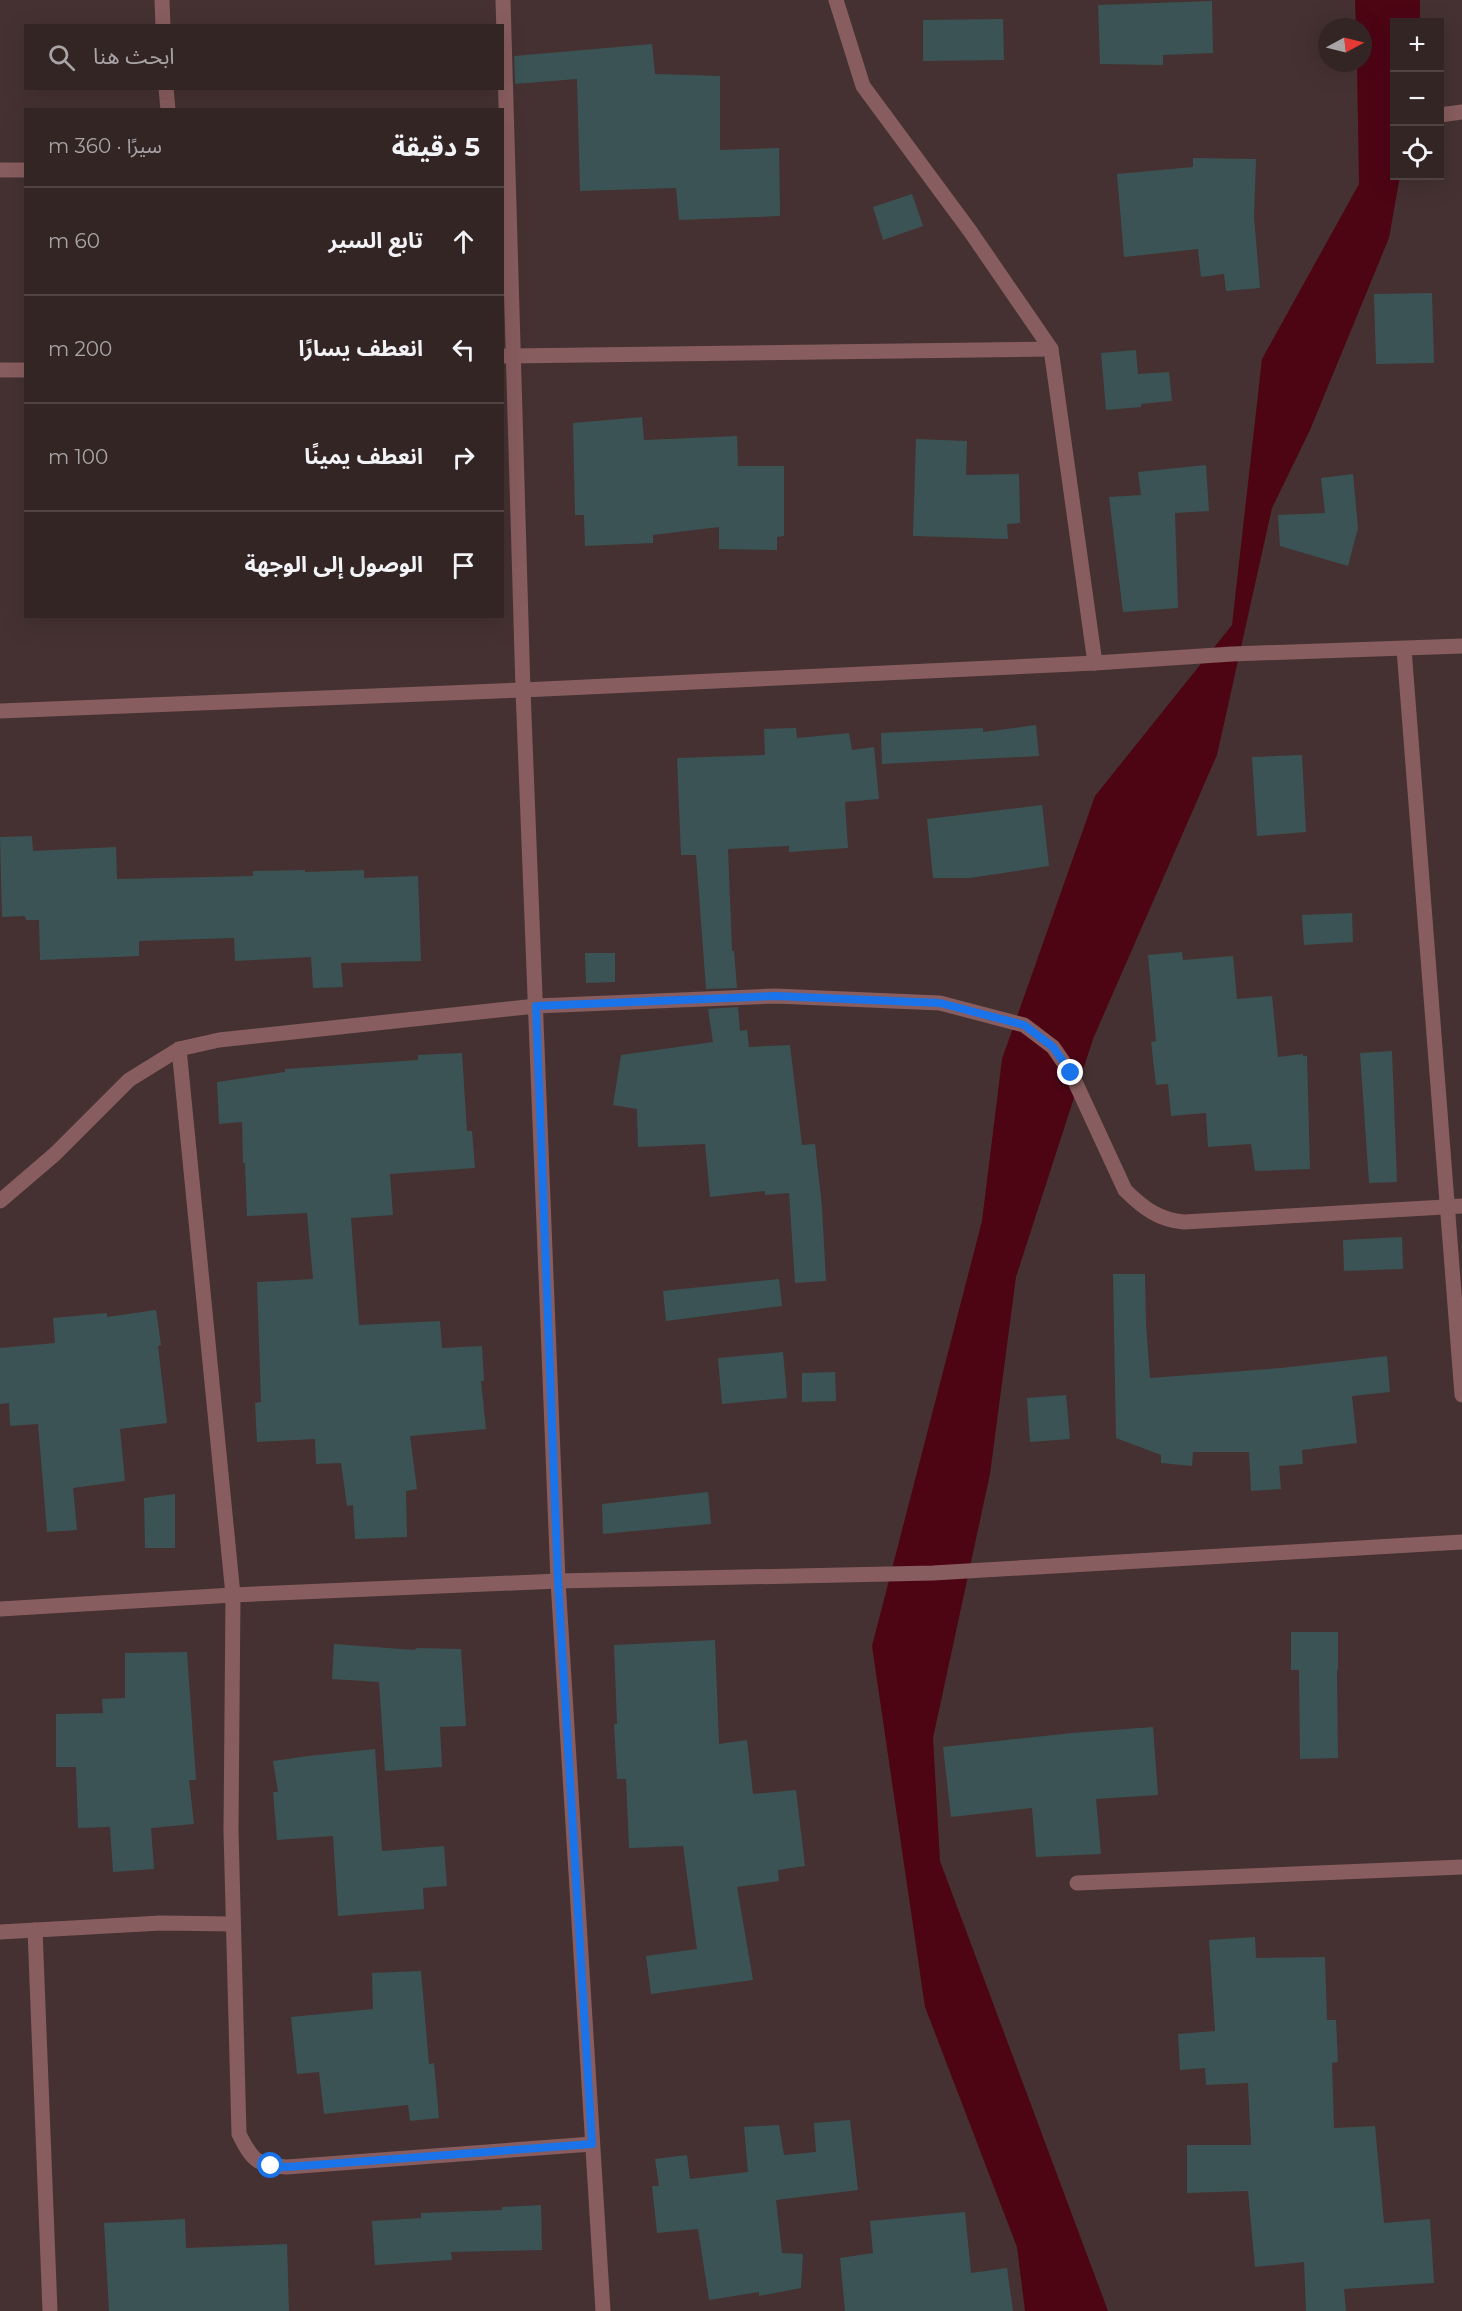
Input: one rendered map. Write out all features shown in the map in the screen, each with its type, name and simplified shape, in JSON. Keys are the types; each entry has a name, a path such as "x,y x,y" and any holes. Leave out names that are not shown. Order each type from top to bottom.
{"street":[{"path":"162,0 163,24"},
{"path":"503,0 503,24"},
{"path":"836,0 863,86 970,231 1051,350 1095,663"},
{"path":"504,71 508,356 558,1581 603,2311"},
{"path":"166,90 168,108"},
{"path":"1444,114 1462,112"},
{"path":"0,170 24,170"},
{"path":"508,356 1051,350"},
{"path":"0,370 24,370"},
{"path":"0,711 523,690 1095,663 1232,654 1462,646"},
{"path":"1404,649 1455,1207 1462,1395"},
{"path":"0,1201 56,1154 129,1080 179,1050 219,1040 536,1006 775,996 940,1003 1024,1025 1053,1047 1071,1073 1125,1190 1138,1204 1168,1221 1196,1222 1455,1207"},
{"path":"179,1050 233,1595 230,1792 239,2134 256,2162 287,2167 592,2144"},
{"path":"0,1609 233,1595 558,1581 933,1573 1462,1542"},
{"path":"1077,1883 1462,1868"},
{"path":"0,1932 161,1923 232,1924"},
{"path":"35,1930 50,2311"}],"shaded area":[{"path":"1355,0 1420,0 1420,18 1390,18 1390,180 1399,180 1389,238 1310,430 1272,508 1217,755 1093,1039 1016,1277 990,1474 933,1738 940,1861 1108,2311 1025,2311 1017,2247 925,2007 872,1646 982,1221 1002,1059 1095,796 1232,625 1262,359 1359,184 1357,72 1372,72 1372,18 1356,18"}],"building":[{"path":"1212,1 1213,53 1163,55 1163,65 1100,64 1098,5"},
{"path":"1003,19 1004,60 923,61 923,20"},
{"path":"652,44 655,74 720,76 720,150 779,148 780,216 679,220 676,188 580,191 577,79 515,84 514,56"},
{"path":"1193,158 1256,159 1254,217 1260,288 1226,291 1224,274 1201,277 1198,249 1124,257 1117,174 1193,167"},
{"path":"912,194 923,226 883,240 873,207"},
{"path":"1432,293 1434,363 1376,364 1374,294"},
{"path":"1136,350 1138,374 1169,372 1172,401 1106,410 1101,353"},
{"path":"642,417 644,440 737,436 738,466 784,466 784,536 777,537 777,550 719,549 719,527 653,535 653,543 585,546 584,515 575,515 573,423"},
{"path":"916,439 967,441 966,475 1019,474 1020,523 1007,524 1008,539 913,536"},
{"path":"1206,465 1209,511 1175,513 1178,608 1123,612 1109,497 1141,495 1138,472"},
{"path":"1353,474 1358,528 1348,566 1280,546 1278,515 1325,513 1321,478"},
{"path":"1036,725 1039,756 882,764 881,733 983,728 983,732"},
{"path":"796,728 797,738 849,733 852,750 874,747 879,799 845,802 848,848 789,852 789,846 728,849 732,951 734,951 737,988 706,989 696,855 681,855 677,758 765,755 764,729"},
{"path":"1302,755 1306,832 1257,836 1252,757"},
{"path":"1042,805 1049,866 970,878 933,878 927,819"},
{"path":"32,836 33,851 116,847 117,879 253,876 253,871 305,870 305,872 364,870 364,878 418,876 421,961 341,963 343,987 313,988 311,957 235,961 234,938 139,941 139,956 40,960 39,920 26,920 25,916 2,917 0,837"},
{"path":"1352,913 1353,942 1304,945 1302,915"},
{"path":"1182,952 1183,960 1233,956 1237,999 1272,996 1278,1057 1303,1054 1307,1056 1310,1169 1255,1171 1251,1144 1208,1147 1206,1113 1171,1116 1168,1084 1156,1085 1151,1042 1156,1041 1148,955"},
{"path":"585,953 615,953 615,982 586,983"},
{"path":"738,1007 740,1031 747,1030 749,1047 790,1045 802,1145 815,1144 822,1207 826,1281 795,1283 789,1193 765,1195 765,1191 710,1197 705,1144 638,1147 637,1109 613,1105 621,1055 713,1042 708,1009"},
{"path":"1392,1051 1397,1182 1369,1183 1360,1053"},
{"path":"462,1053 467,1131 472,1131 475,1168 390,1174 393,1215 351,1218 359,1325 440,1321 442,1348 482,1346 484,1381 481,1381 486,1429 410,1436 417,1489 406,1491 407,1537 355,1539 353,1505 347,1506 341,1463 316,1464 315,1439 257,1442 255,1403 261,1402 257,1282 313,1279 307,1213 247,1216 242,1122 219,1124 217,1082 285,1072 285,1069 418,1060 418,1055"},
{"path":"1402,1237 1403,1269 1344,1271 1343,1240"},
{"path":"1113,1274 1145,1274 1150,1378 1281,1368 1387,1356 1390,1392 1352,1396 1357,1443 1302,1450 1303,1464 1279,1466 1281,1489 1251,1491 1249,1452 1193,1452 1192,1466 1161,1463 1161,1455 1116,1438"},
{"path":"779,1279 782,1306 666,1321 663,1291"},
{"path":"156,1310 167,1423 120,1429 125,1481 73,1488 77,1530 47,1532 38,1424 10,1426 9,1403 0,1404 0,1348 55,1343 53,1318 107,1313 107,1317"},
{"path":"783,1352 787,1398 722,1404 718,1358"},
{"path":"835,1372 836,1401 802,1402 802,1373"},
{"path":"1066,1395 1070,1439 1030,1442 1027,1398"},
{"path":"708,1492 711,1524 603,1534 602,1504"},
{"path":"175,1494 175,1548 145,1548 144,1498"},
{"path":"1291,1632 1338,1632 1338,1758 1300,1759 1299,1670 1291,1670"},
{"path":"715,1640 719,1744 747,1740 753,1794 796,1790 805,1866 778,1870 779,1881 737,1887 753,1980 651,1994 646,1956 697,1949 683,1846 629,1848 626,1779 617,1779 614,1645"},
{"path":"334,1644 415,1650 416,1648 461,1649 466,1726 440,1727 442,1767 385,1771 379,1682 332,1679"},
{"path":"187,1652 196,1780 189,1780 194,1824 151,1828 154,1869 113,1872 110,1827 78,1828 76,1767 56,1767 56,1714 103,1713 102,1699 125,1698 125,1653"},
{"path":"1153,1727 1158,1795 1096,1799 1101,1854 1036,1857 1032,1808 951,1817 943,1747"},
{"path":"375,1749 382,1851 444,1846 447,1886 423,1888 424,1909 338,1916 333,1836 277,1840 273,1792 278,1792 273,1761"},
{"path":"1255,1937 1256,1958 1325,1957 1327,2020 1336,2020 1338,2062 1332,2063 1334,2128 1375,2126 1384,2223 1430,2219 1434,2283 1344,2289 1346,2311 1306,2311 1304,2262 1255,2267 1248,2191 1187,2193 1187,2145 1251,2145 1248,2083 1206,2085 1205,2068 1180,2070 1178,2034 1215,2031 1209,1940"},
{"path":"421,1971 429,2064 434,2063 439,2118 410,2121 408,2105 324,2114 319,2072 297,2074 291,2017 373,2009 372,1973"},
{"path":"850,2120 858,2190 776,2200 782,2253 803,2254 801,2288 759,2296 759,2292 709,2300 698,2229 657,2233 652,2186 659,2186 655,2159 687,2155 690,2179 748,2172 744,2127 779,2125 784,2155 816,2152 814,2123"},
{"path":"541,2205 542,2250 451,2252 452,2260 375,2265 372,2221 421,2218 421,2213 502,2210 502,2207"},
{"path":"965,2212 971,2273 1007,2268 1013,2311 845,2311 840,2258 873,2253 870,2221"},
{"path":"185,2219 186,2248 287,2244 289,2311 109,2311 104,2223"}],"route":[{"path":"271,2166 287,2167 592,2144 558,1581 536,1006 775,996 940,1003 1024,1025 1053,1047 1071,1073"}]}
